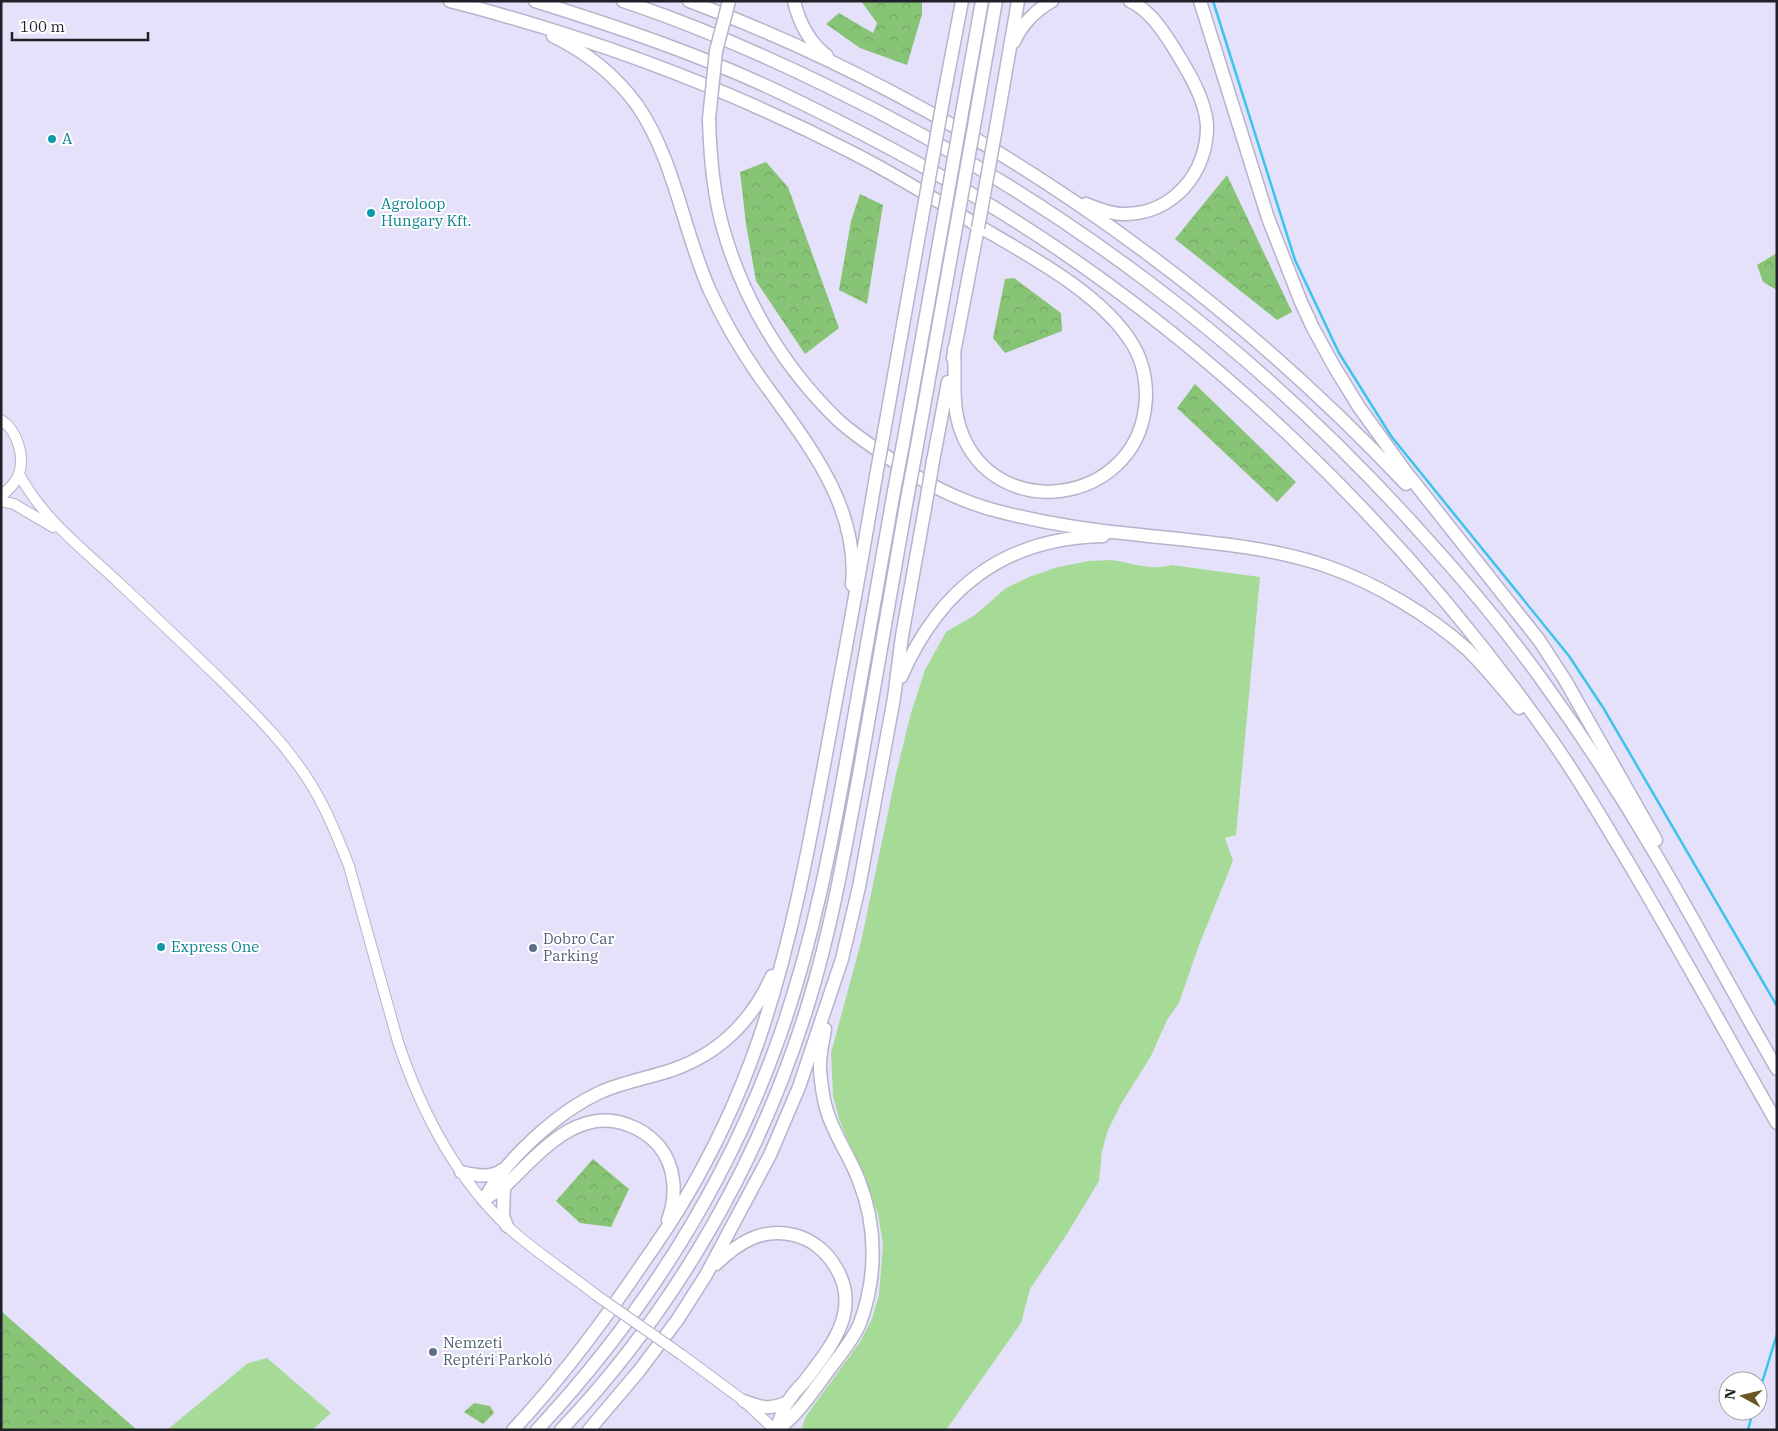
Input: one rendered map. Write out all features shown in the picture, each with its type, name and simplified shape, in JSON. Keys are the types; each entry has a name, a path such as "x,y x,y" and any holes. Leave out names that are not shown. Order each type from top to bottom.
{"highway":[{"path":"450,1 575,37 681,75 805,129 898,178 1045,266 1076,288 1102,310 1133,346 1143,369 1146,396 1145,411 1134,444 1120,462 1084,486 1047,492 1013,484 992,472 980,462 961,430 954,396 954,349"},
{"path":"535,1 646,38 704,61 775,90 862,133 994,208 1116,291 1188,346 1228,380 1301,446 1345,490 1446,601 1554,744 1654,904 1777,1123"},
{"path":"623,1 727,40 864,103 996,177 1062,219 1161,290 1274,383 1411,520 1475,594 1540,676 1625,803 1777,1069"},
{"path":"689,1 742,22 836,64 962,131 1071,198 1215,307 1300,379 1375,451 1457,539"},
{"path":"729,1 716,50 709,119 716,190 722,227 735,264 758,314 779,350 800,379 839,420 903,469 944,491 1003,513 1053,523 1246,547 1326,566 1378,589 1428,619 1468,651 1525,715 1554,744"},
{"path":"794,1 797,15 810,39 836,64"},
{"path":"955,40 957,1"},
{"path":"513,1430 549,1389 598,1327 682,1205 734,1102 758,1041 784,955 820,786 962,1"},
{"path":"537,1430 603,1354 649,1294 668,1265 721,1173 754,1103 776,1048 796,983 826,867 842,787 982,1"},
{"path":"561,1430 620,1361 661,1306 699,1248 730,1192 773,1102 810,998 828,934 841,870 996,1"},
{"path":"589,1430 639,1371 678,1319 706,1275 739,1214 770,1155 799,1087 842,959 859,887 894,698 902,636 933,461 974,250 1018,1"},
{"path":"1006,66 1019,32 1044,5 1052,1"},
{"path":"1071,198 1100,210 1122,214 1146,212 1156,209 1180,193 1192,180 1204,151 1207,124 1198,92 1157,22 1130,1"},
{"path":"1200,1 1268,218 1313,328 1359,407 1457,539 1539,640 1565,680 1658,843 1670,880"},
{"path":"514,18 569,44 605,70 625,90 650,127 665,161 698,260 718,306 756,371 812,450 825,472 841,507 848,533 852,580 847,641"},
{"path":"894,698 899,680 917,642 936,615 956,592 993,565 1019,552 1044,543 1070,538 1140,535"},
{"path":"484,1200 492,1184 504,1169 548,1127 580,1104 619,1085 683,1066 721,1044 736,1031 758,1005 784,955"},
{"path":"775,1430 784,1425 792,1416 842,1353 860,1324 869,1294 874,1252 869,1211 859,1180 840,1143 826,1109 820,1069 828,1003"},
{"path":"484,1200 504,1187 547,1145 570,1130 605,1120 621,1122 644,1133 660,1147 668,1159 672,1173 673,1200 664,1233"},
{"path":"462,1172 486,1176 498,1173 504,1169"},
{"path":"504,1187 503,1216 507,1226"},
{"path":"706,1275 726,1254 741,1242 767,1233 780,1233 813,1242 832,1260 840,1273 846,1298 841,1326 827,1352 788,1402 775,1430"},
{"path":"744,1401 766,1408 774,1408 788,1402"},
{"path":"791,1430 792,1416"}],"main road":[{"path":"1,420 7,424 16,437 20,457 19,474 11,488 1,496"},
{"path":"19,474 41,508 64,534 176,635 267,726 308,779 349,866 398,1042 418,1097 444,1148 484,1200 507,1226 596,1295 744,1401 775,1430"},
{"path":"1,502 14,504 30,512 64,534"}],"green space":[{"path":"861,1 922,1 922,14 907,65 860,48 826,24 839,13 873,33 877,23"},
{"path":"766,162 788,187 839,328 805,354 756,281 746,224 740,172"},
{"path":"1227,175 1292,312 1277,320 1175,239"},
{"path":"860,194 883,205 867,304 839,290 851,221"},
{"path":"1777,253 1777,290 1763,282 1757,265"},
{"path":"1014,278 1061,313 1062,331 1005,353 993,338 1005,279"},
{"path":"1195,384 1296,482 1277,502 1177,408"},
{"path":"1112,560 1148,567 1171,565 1260,577 1236,835 1225,838 1233,861 1199,945 1179,1003 1167,1020 1151,1056 1121,1104 1108,1130 1102,1151 1099,1181 1067,1234 1030,1289 1021,1323 946,1430 801,1430 806,1416 860,1342 872,1319 879,1295 883,1244 878,1214 839,1119 833,1096 831,1053 861,942 896,774 911,713 925,670 946,632 975,615 1006,588 1029,577 1058,567 1089,561"},
{"path":"593,1159 629,1189 611,1227 580,1223 556,1201"},
{"path":"1,1311 137,1430 1,1430"},
{"path":"267,1358 331,1413 312,1430 167,1430 248,1363"},
{"path":"474,1403 490,1406 494,1413 483,1424 464,1412"}],"waterway":[{"path":"1213,1 1295,260 1339,353 1391,436 1569,656 1604,709 1777,1006"},
{"path":"1766,1371 1777,1334"},
{"path":"1748,1430 1750,1421"}],"place":[{"name":"A","path":"52,139"},
{"name":"Agroloop Hungary Kft.","path":"371,213"},
{"name":"Express One","path":"161,947"},
{"name":"Dobro Car Parking","path":"533,948"},
{"name":"Nemzeti Reptéri Parkoló","path":"433,1352"}]}
